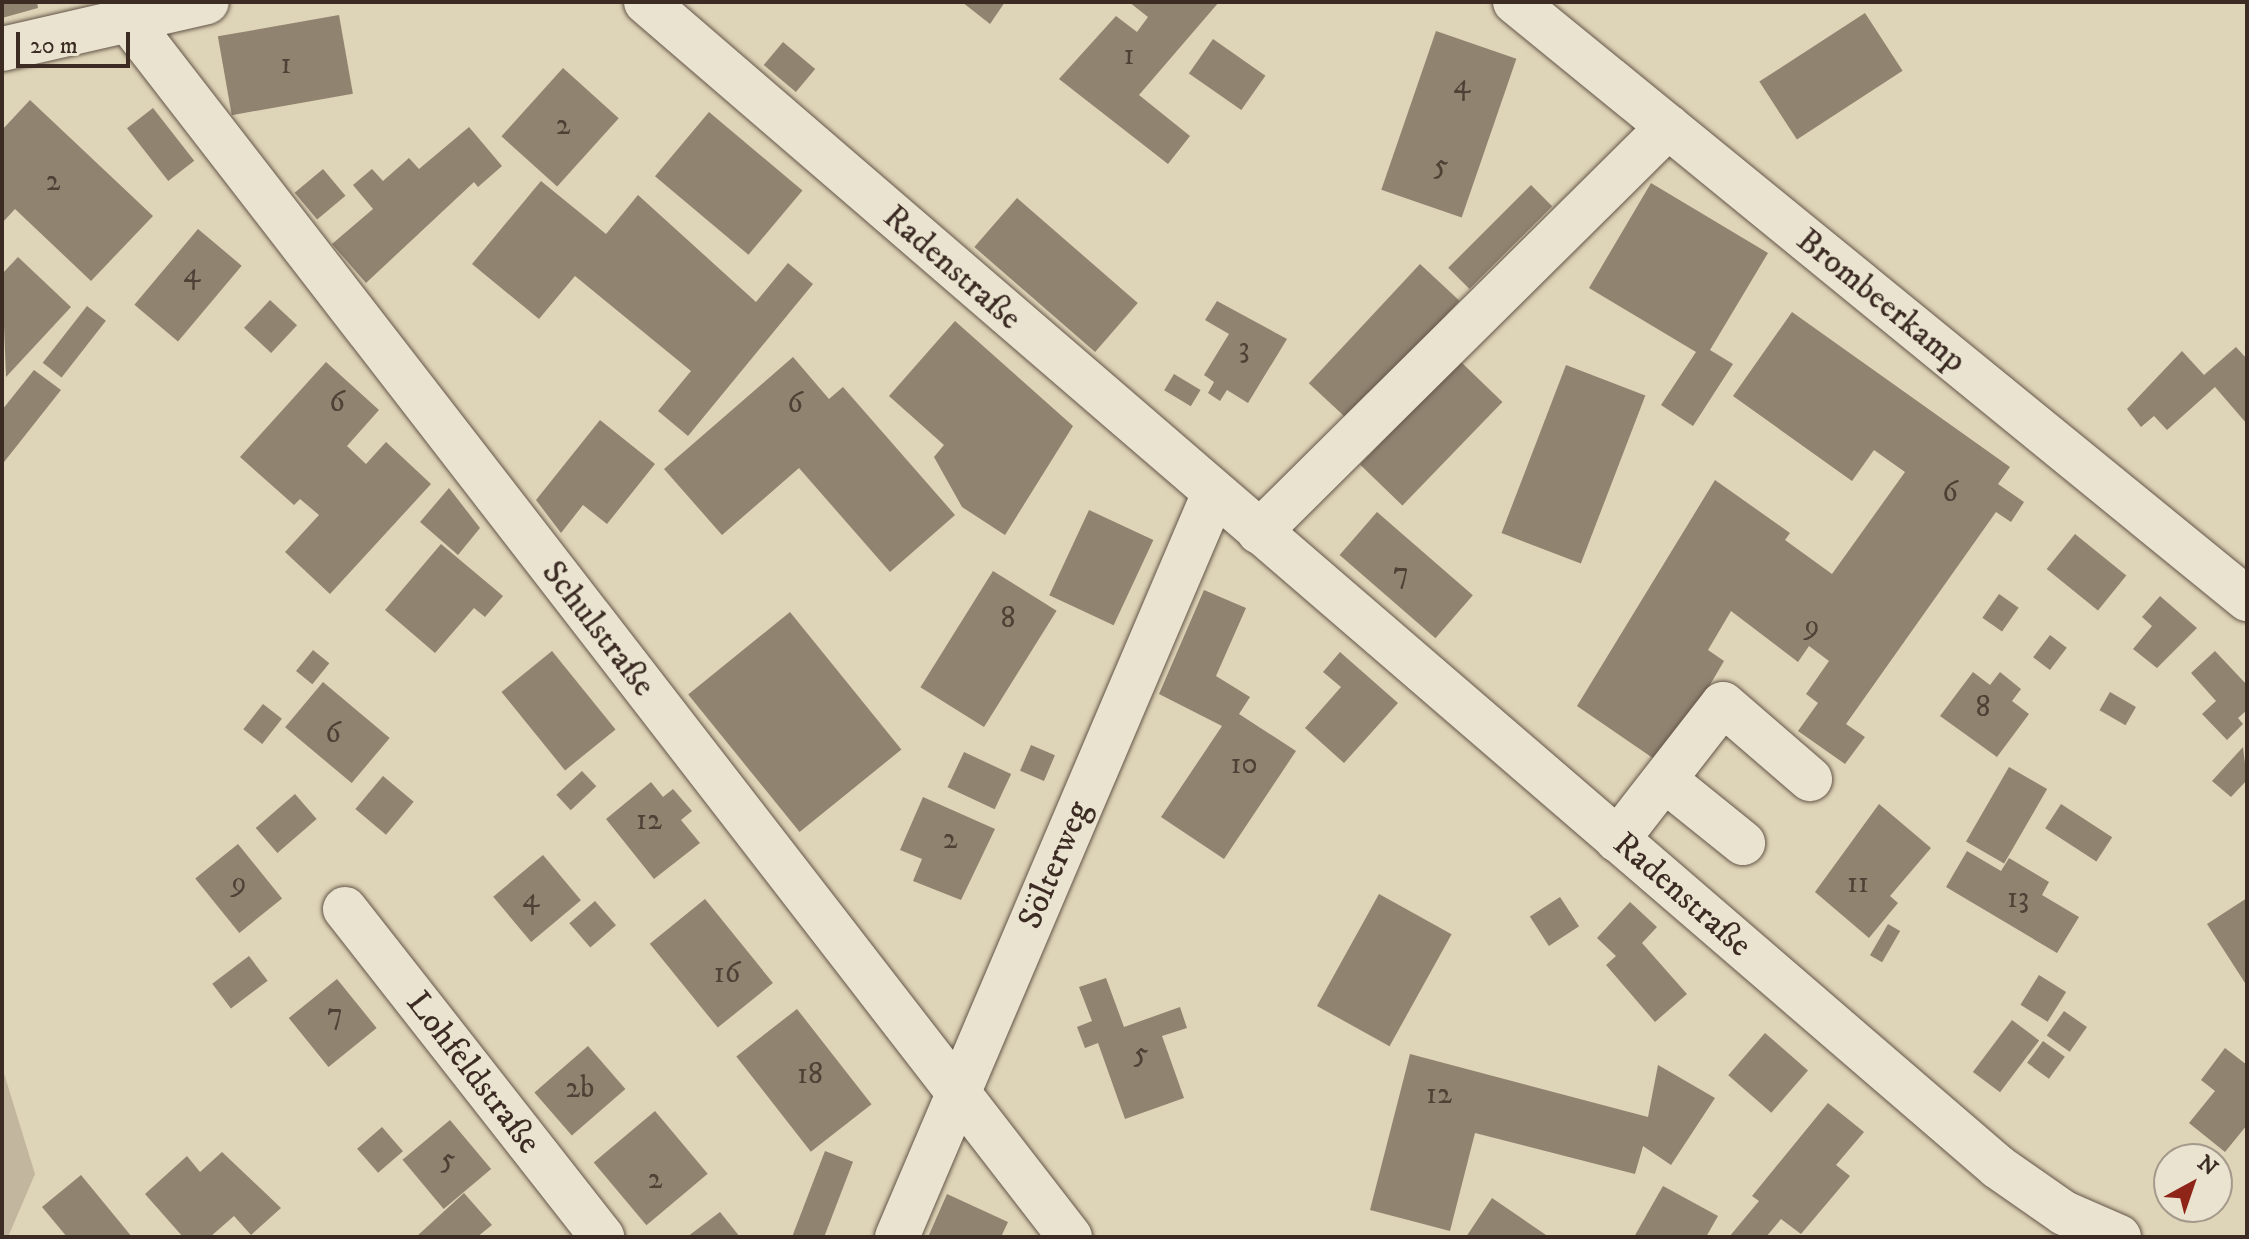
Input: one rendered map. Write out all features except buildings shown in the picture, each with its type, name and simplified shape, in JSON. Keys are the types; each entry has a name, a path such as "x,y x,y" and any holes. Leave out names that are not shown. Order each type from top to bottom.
{"street":[{"path":"2,49 207,2"},
{"name":"Brombeerkamp","path":"1515,2 2247,599"},
{"name":"Radenstraße","path":"671,10 1214,493 1998,1167 2064,1213 2119,1237"},
{"name":"Schulstraße","path":"128,20 1070,1237"},
{"path":"1259,532 1668,127"},
{"name":"Sölterweg","path":"897,1237 1214,493"},
{"path":"1617,840 1723,704 1810,779"},
{"path":"1666,781 1743,843"},
{"name":"Lohfeldstraße","path":"345,909 602,1237"}],"shaded area":[{"path":"2,1067 35,1174 8,1237 2,1237"}]}
